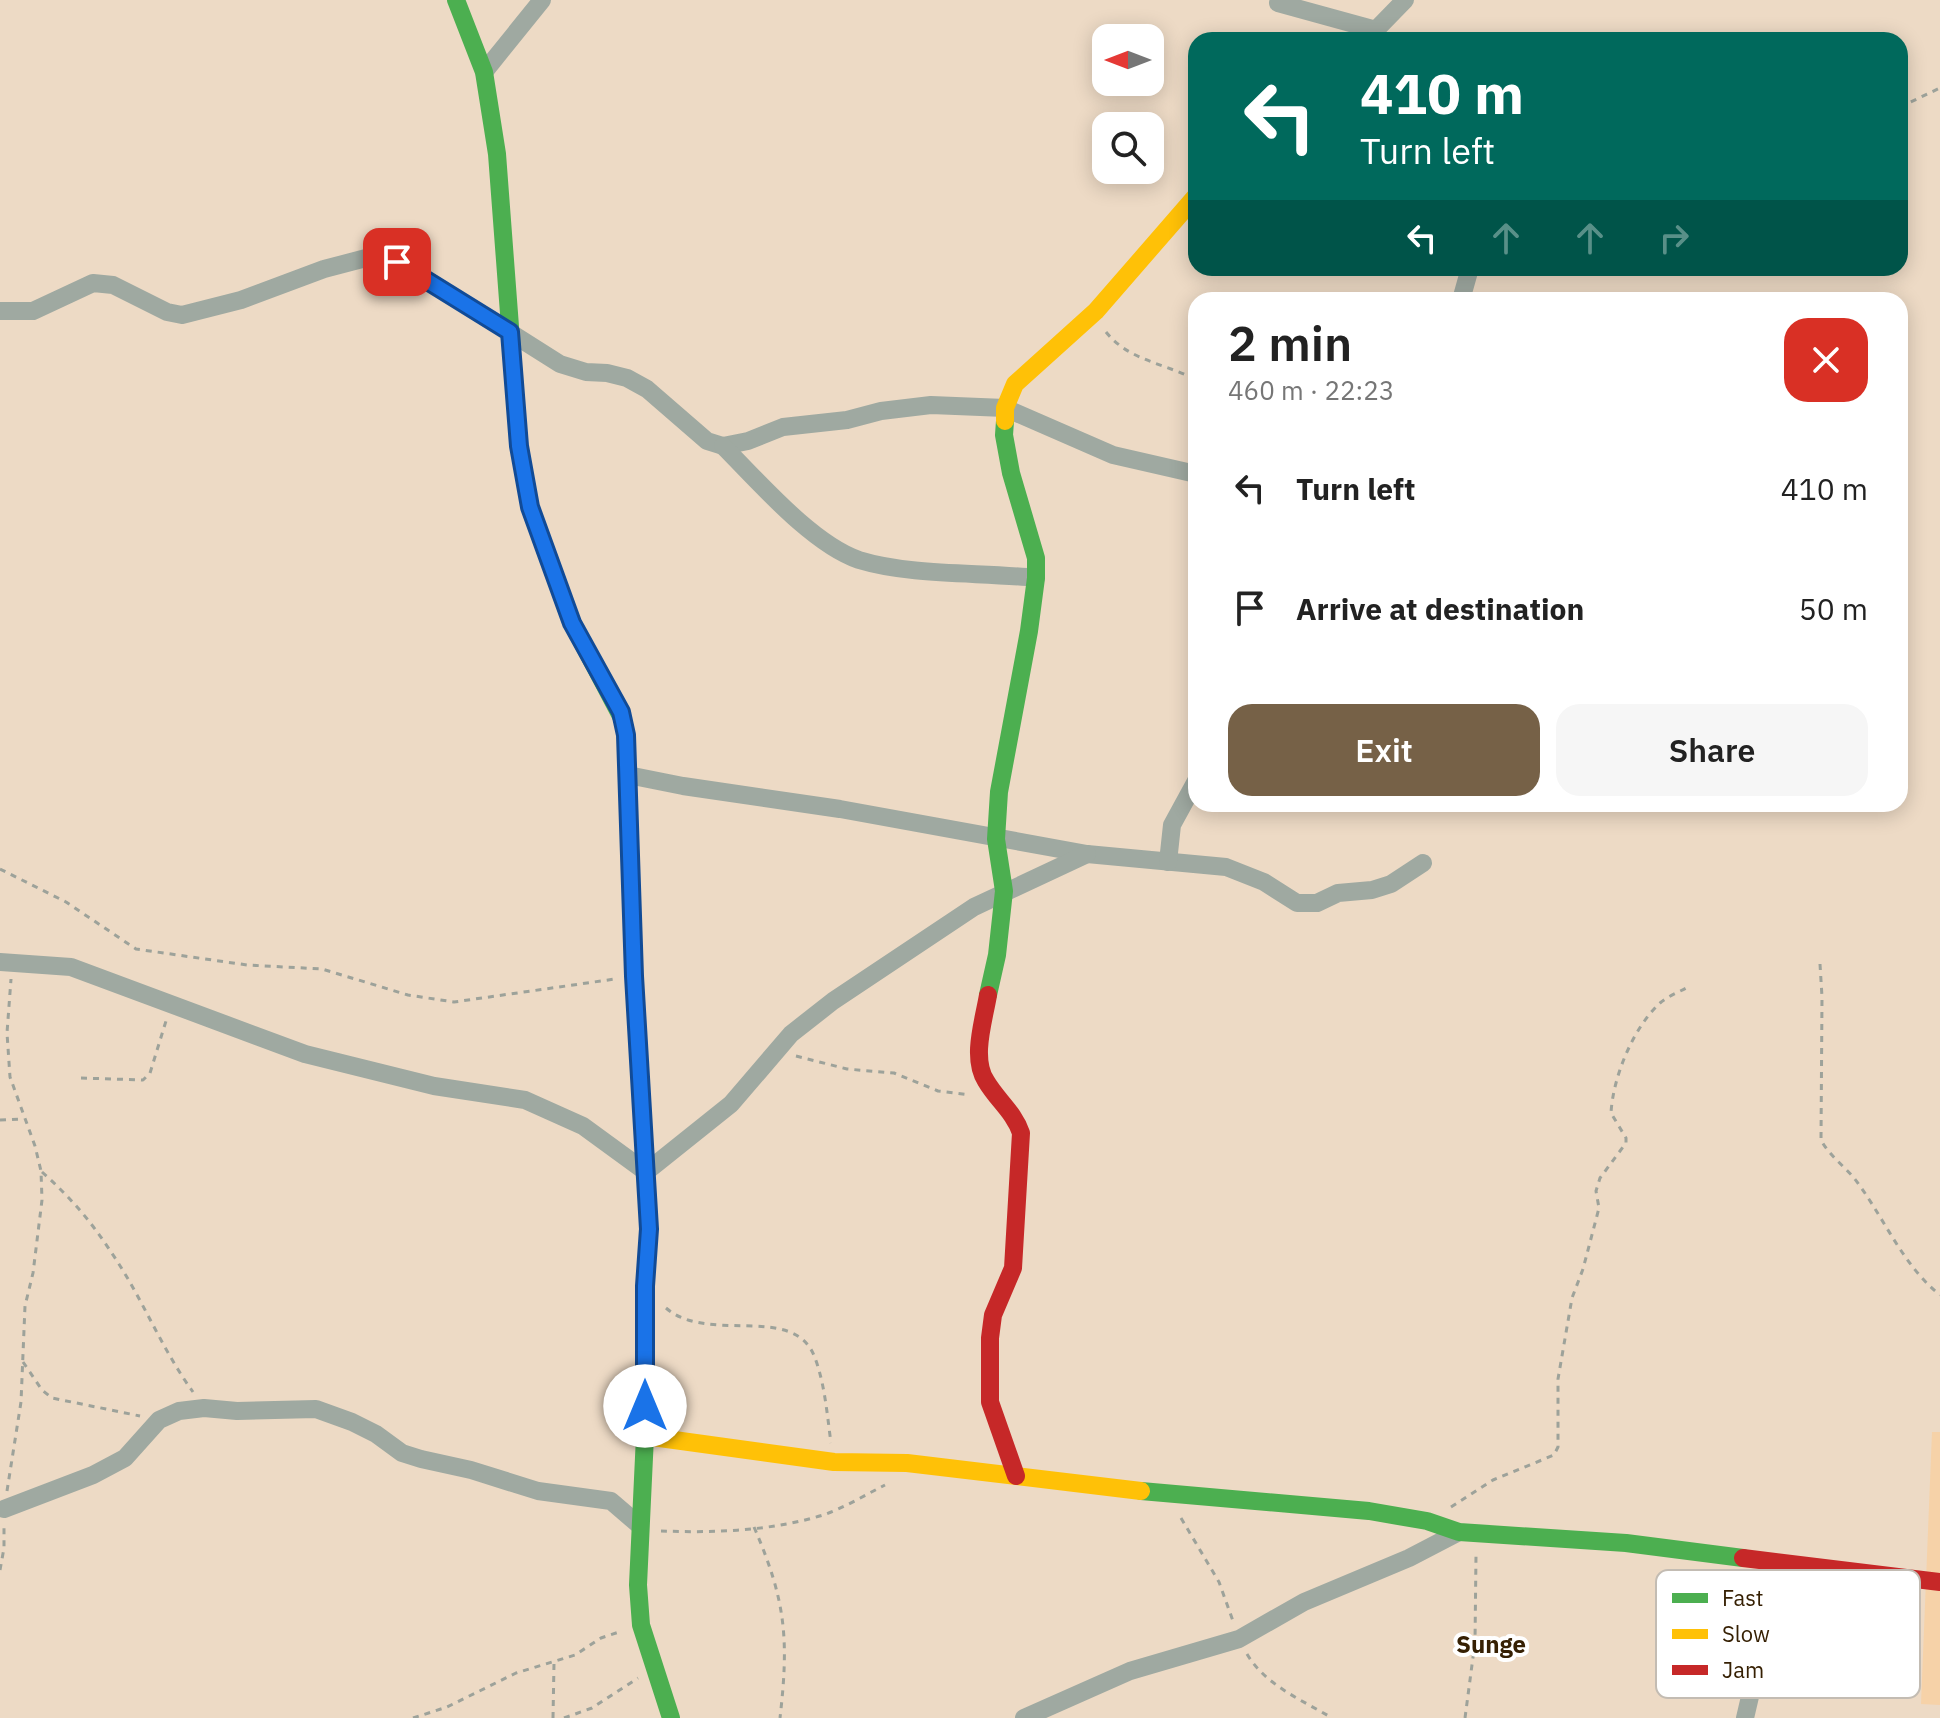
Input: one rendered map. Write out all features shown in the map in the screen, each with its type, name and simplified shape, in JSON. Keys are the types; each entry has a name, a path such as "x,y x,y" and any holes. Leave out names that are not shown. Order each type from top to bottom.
{"street":[{"path":"456,0 484,72 497,154 500,230 519,446 530,507 572,623 621,712 626,735 634,976 649,1229 638,1585 641,1625 671,1718"},
{"path":"484,72 542,0"},
{"path":"1374,32 1405,0"},
{"path":"1278,3 1362,32"},
{"path":"1016,1476 990,1402 991,1323 1012,1276 1021,1133 1016,1119 984,1079 979,1054 997,955 1004,891 996,839 999,792 1036,578 1036,558 1011,473 1004,435 1005,408 1015,384 1096,311 1188,205"},
{"path":"0,311 33,311 93,283 113,285 167,312 182,315 241,300 324,269 366,258 383,257 397,262 560,364 586,372 627,378 647,389 707,441 723,446 816,536 857,559 946,572 1036,578"},
{"path":"723,446 748,441 783,427 847,420 881,411 931,405 1005,408 1113,455 1188,472"},
{"path":"628,775 840,809 1087,854 1226,867 1264,882 1297,903 1317,903 1338,893 1372,890 1391,884 1423,863"},
{"path":"1168,862 1172,825 1188,796"},
{"path":"646,1172 731,1104 791,1034 833,1001 914,945 1004,891 1087,854"},
{"path":"6,962 71,967 305,1054 434,1086 525,1100 583,1126 646,1172"},
{"path":"4,1509 93,1475 125,1458 159,1420 179,1411 204,1408 237,1411 316,1409 331,1412 376,1434 402,1453 538,1491 611,1501 639,1525"},
{"path":"645,1436 834,1462 907,1463 1170,1495 1369,1511 1468,1532 1626,1543 1834,1570"},
{"path":"1024,1718 1130,1671 1239,1639 1304,1602 1468,1532"},
{"path":"1780,1570 1781,1564"},
{"path":"1920,1580 1940,1582"},
{"path":"1745,1718 1750,1698"}],"path":[{"path":"1908,103 1940,88"},
{"path":"1096,311 1105,332 1116,345 1143,360 1188,376"},
{"path":"0,869 66,902 136,949 176,956 247,965 322,969 408,995 454,1002 634,976"},
{"path":"0,1570 4,1548 4,1509 21,1402 25,1306 33,1273 42,1200 41,1171 10,1077 6,962"},
{"path":"1820,964 1821,1140 1826,1151 1854,1178 1917,1272 1940,1295"},
{"path":"1427,1521 1493,1480 1554,1455 1558,1447 1558,1379 1572,1298 1599,1208 1596,1191 1600,1178 1626,1143 1611,1113 1616,1081 1647,1018 1662,1001 1688,987"},
{"path":"81,1078 143,1080 150,1073 165,1022 178,1005"},
{"path":"776,1051 847,1069 894,1073 938,1091 1002,1100"},
{"path":"0,1120 24,1119"},
{"path":"41,1171 72,1199 112,1252 170,1360 204,1408"},
{"path":"645,1286 673,1314 690,1322 717,1327 779,1328 808,1343 815,1356 823,1389 834,1462"},
{"path":"23,1361 42,1390 52,1398 159,1420"},
{"path":"639,1525 659,1531 727,1531 804,1520 826,1514 897,1478 907,1463"},
{"path":"1170,1495 1189,1534 1219,1582 1249,1658 1267,1677 1332,1718"},
{"path":"754,1527 780,1597 786,1638 780,1718"},
{"path":"1465,1718 1475,1642 1468,1532"},
{"path":"413,1718 447,1707 516,1673 575,1655 601,1638 641,1625"},
{"path":"553,1718 554,1663"},
{"path":"564,1718 592,1708 655,1666"}],"shaded area":[{"path":"1932,1432 1940,1432 1940,1705 1921,1704"}],"traffic: fast":[{"path":"456,0 484,72 497,154 519,446 530,507 572,623 622,718"},
{"path":"988,995 997,955 1004,891 996,839 999,792 1036,578 1036,558 1011,473 1004,435 1005,421"},
{"path":"647,1193 645,1436 638,1585 641,1625 671,1718"},
{"path":"1141,1491 1369,1511 1427,1521 1459,1532 1626,1543 1743,1558"}],"traffic: slow":[{"path":"1005,421 1005,408 1015,384 1096,311 1188,205"},
{"path":"645,1436 834,1462 907,1463 1141,1491"}],"traffic: jam":[{"path":"622,718 626,735 634,976 647,1193"},
{"path":"988,995 979,1061 990,1088 1021,1133 1013,1268 993,1315 990,1338 990,1402 1016,1476"},
{"path":"1743,1558 1842,1570"},
{"path":"1920,1580 1940,1582"}],"district":[{"name":"Sunge","path":"1491,1644"}],"route":[{"path":"397,262 510,332 519,446 530,507 572,623 621,712 626,735 634,976 649,1229 645,1286 645,1406"}]}
